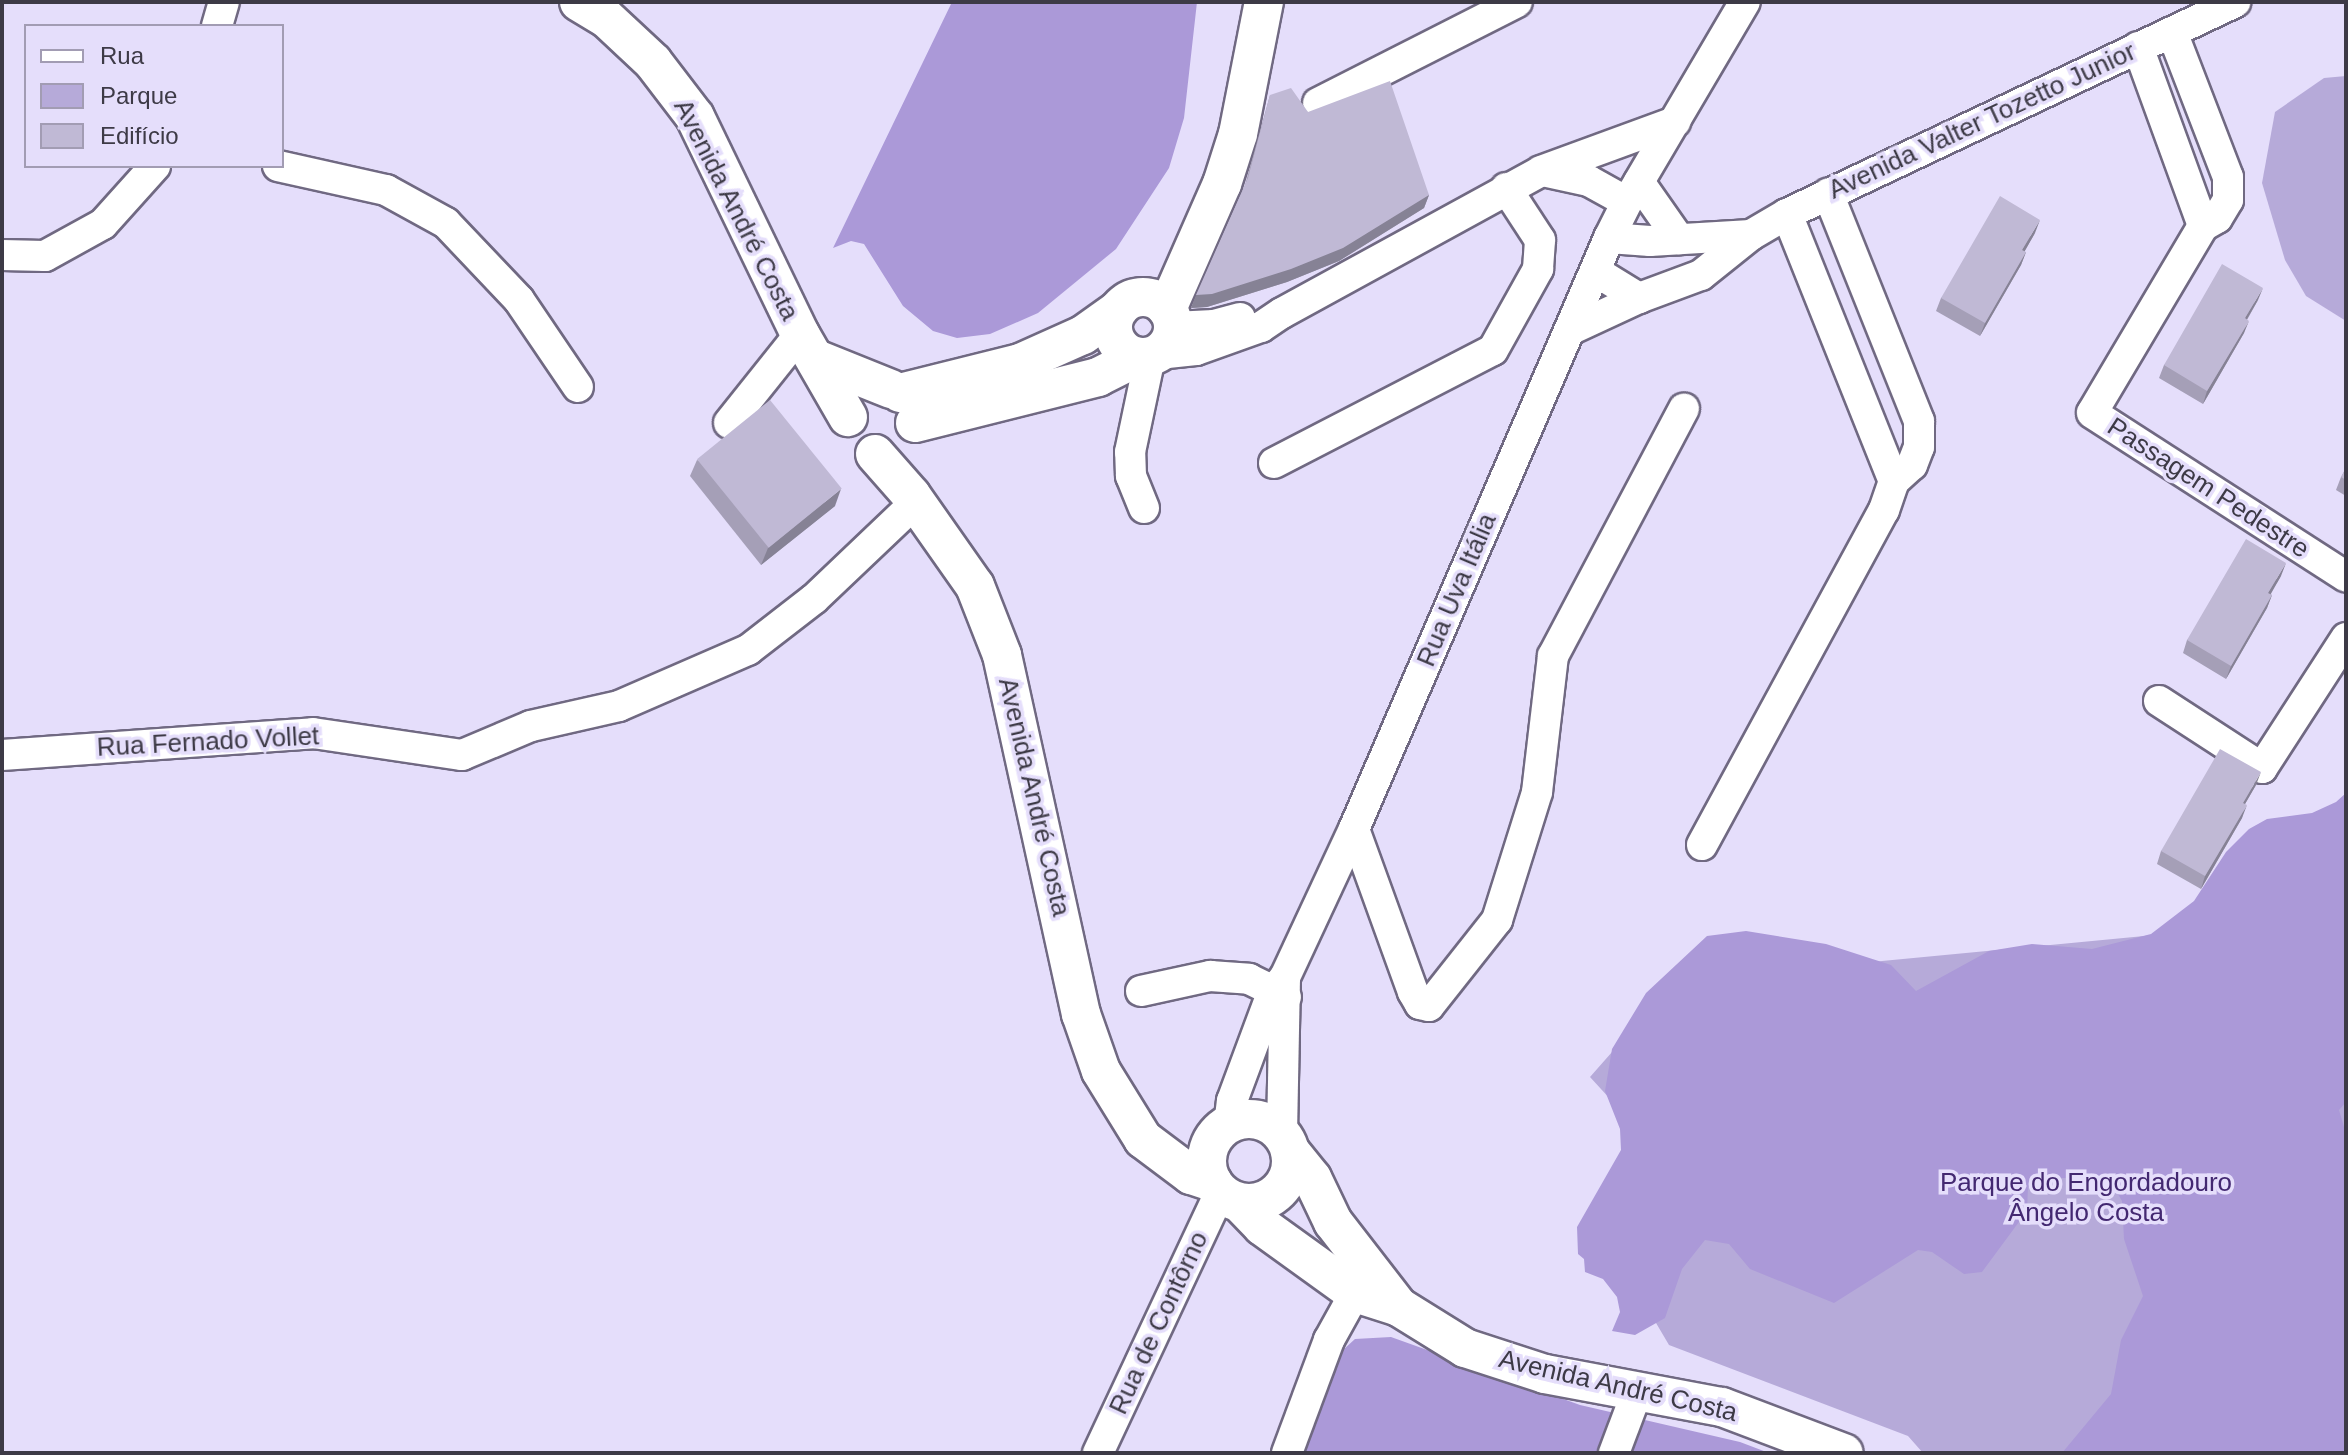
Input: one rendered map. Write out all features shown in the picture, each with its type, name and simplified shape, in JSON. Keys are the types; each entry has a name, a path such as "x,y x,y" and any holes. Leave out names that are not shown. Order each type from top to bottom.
{"main road":[{"name":"Avenida André Costa","path":"579,2 606,18 653,62 695,117 808,347 848,417 851,437 866,451 897,421"},
{"path":"897,421 1098,377 1148,330 1207,217 1238,134 1264,2"},
{"path":"897,421 1083,335 1148,330"},
{"path":"808,347 897,421"},
{"path":"848,417 858,397 868,390 897,421"},
{"name":"Avenida André Costa","path":"897,421 914,498 975,586 1002,655 1081,1014 1101,1071 1143,1139 1191,1175 1224,1193 1262,1226 1355,1293 1399,1307 1465,1348 1545,1374 1722,1407 1844,1453"},
{"name":"Avenida André Costa","path":"1127,1113 1160,1133 1224,1129"},
{"path":"1257,1120 1286,1142 1290,1172 1280,1191 1261,1203 1224,1193 1208,1165 1209,1148 1224,1129 1257,1120"},
{"name":"Avenida André Costa","path":"1286,1142 1312,1178 1333,1222 1399,1307"}],"street":[{"path":"218,24 224,2"},
{"path":"1318,103 1517,2"},
{"name":"Avenida Valter Tozetto Junior","path":"1570,330 1639,298 1701,275 1751,235 1787,214 2172,32 2220,5"},
{"name":"Rua Uva Itália","path":"1224,1129 1232,1101 1354,829 1609,238 1675,122 1731,10"},
{"name":"Passagem Pedestre","path":"2172,32 2228,177 2228,200 2217,218 2203,226 2092,413 2346,577"},
{"path":"2138,47 2203,226"},
{"path":"1144,508 1131,476 1130,452 1148,330 1196,350 1261,327 1506,188 1541,171 1675,122"},
{"path":"284,167 386,190 446,223 519,300 578,387"},
{"path":"2,255 45,256 103,224 153,168"},
{"path":"1541,171 1633,192 1679,239"},
{"path":"1274,463 1493,350 1538,269 1540,240 1506,188"},
{"path":"1702,845 1884,510 1894,481 1912,465 1919,447 1919,421 1828,193"},
{"path":"1787,214 1894,481"},
{"name":"Avenida Valter Tozetto Junior","path":"1609,238 1679,239 1751,235"},
{"path":"1595,271 1639,298"},
{"path":"729,423 808,347"},
{"path":"1354,829 1413,992 1420,1004 1429,1006 1497,920 1537,792 1553,656 1684,409"},
{"name":"Rua Fernado Vollet","path":"2,755 313,733 462,755 531,726 619,706 748,650 814,599 914,498"},
{"path":"2159,701 2262,768 2346,638"},
{"path":"1141,991 1210,976 1249,979 1281,988"},
{"name":"Rua Uva Itália","path":"1281,988 1286,1142"},
{"name":"Rua de Contôrno","path":"1098,1453 1224,1193"},
{"path":"1287,1453 1329,1340 1355,1293"},
{"path":"1614,1453 1637,1392"}],"green space":[{"path":"2346,76 2346,321 2306,296 2285,260 2262,183 2275,112 2324,78"},
{"name":"Parque do Engordadouro Ângelo Costa","path":"2346,896 2346,1453 1923,1453 1908,1436 1669,1345 1593,1216 1644,1136 1590,1077 1657,1001 1882,961 2323,919"}],"shaded area":[{"path":"952,2 1197,2 1184,118 1169,168 1116,249 1038,313 990,334 957,338 933,331 903,306 864,244 851,241 833,248"},
{"name":"Parque do Engordadouro Ângelo Costa","path":"2346,793 2346,1102 2339,1110 2346,1134 2346,1453 2062,1453 2111,1394 2121,1340 2143,1296 2124,1239 2122,1201 2115,1189 2080,1178 2041,1178 2028,1187 2027,1211 1982,1272 1964,1274 1932,1252 1918,1250 1834,1303 1750,1269 1729,1244 1705,1240 1682,1269 1665,1318 1635,1335 1612,1331 1620,1312 1617,1297 1603,1279 1585,1272 1584,1259 1578,1254 1577,1227 1621,1150 1620,1129 1605,1091 1612,1049 1646,993 1707,936 1746,931 1826,944 1891,965 1916,991 1989,951 2032,944 2092,949 2151,934 2194,901 2226,852 2249,829 2267,819 2312,813 2336,802"},
{"path":"1391,1337 1580,1405 1740,1442 1769,1453 1291,1453 1333,1359 1355,1339"}],"building":[{"path":"1390,81 1429,195 1343,248 1291,269 1212,294 1196,295 1248,178 1270,95 1291,88 1308,112"},
{"path":"2000,196 2040,220 2022,250 2026,252 1985,323 1941,298"},
{"path":"2222,264 2263,288 2245,318 2249,321 2207,391 2164,365"},
{"path":"770,400 842,489 769,548 697,459"},
{"path":"2246,539 2286,563 2268,593 2272,595 2231,666 2187,640"},
{"path":"2220,749 2261,772 2243,803 2247,805 2205,876 2161,851"}]}
